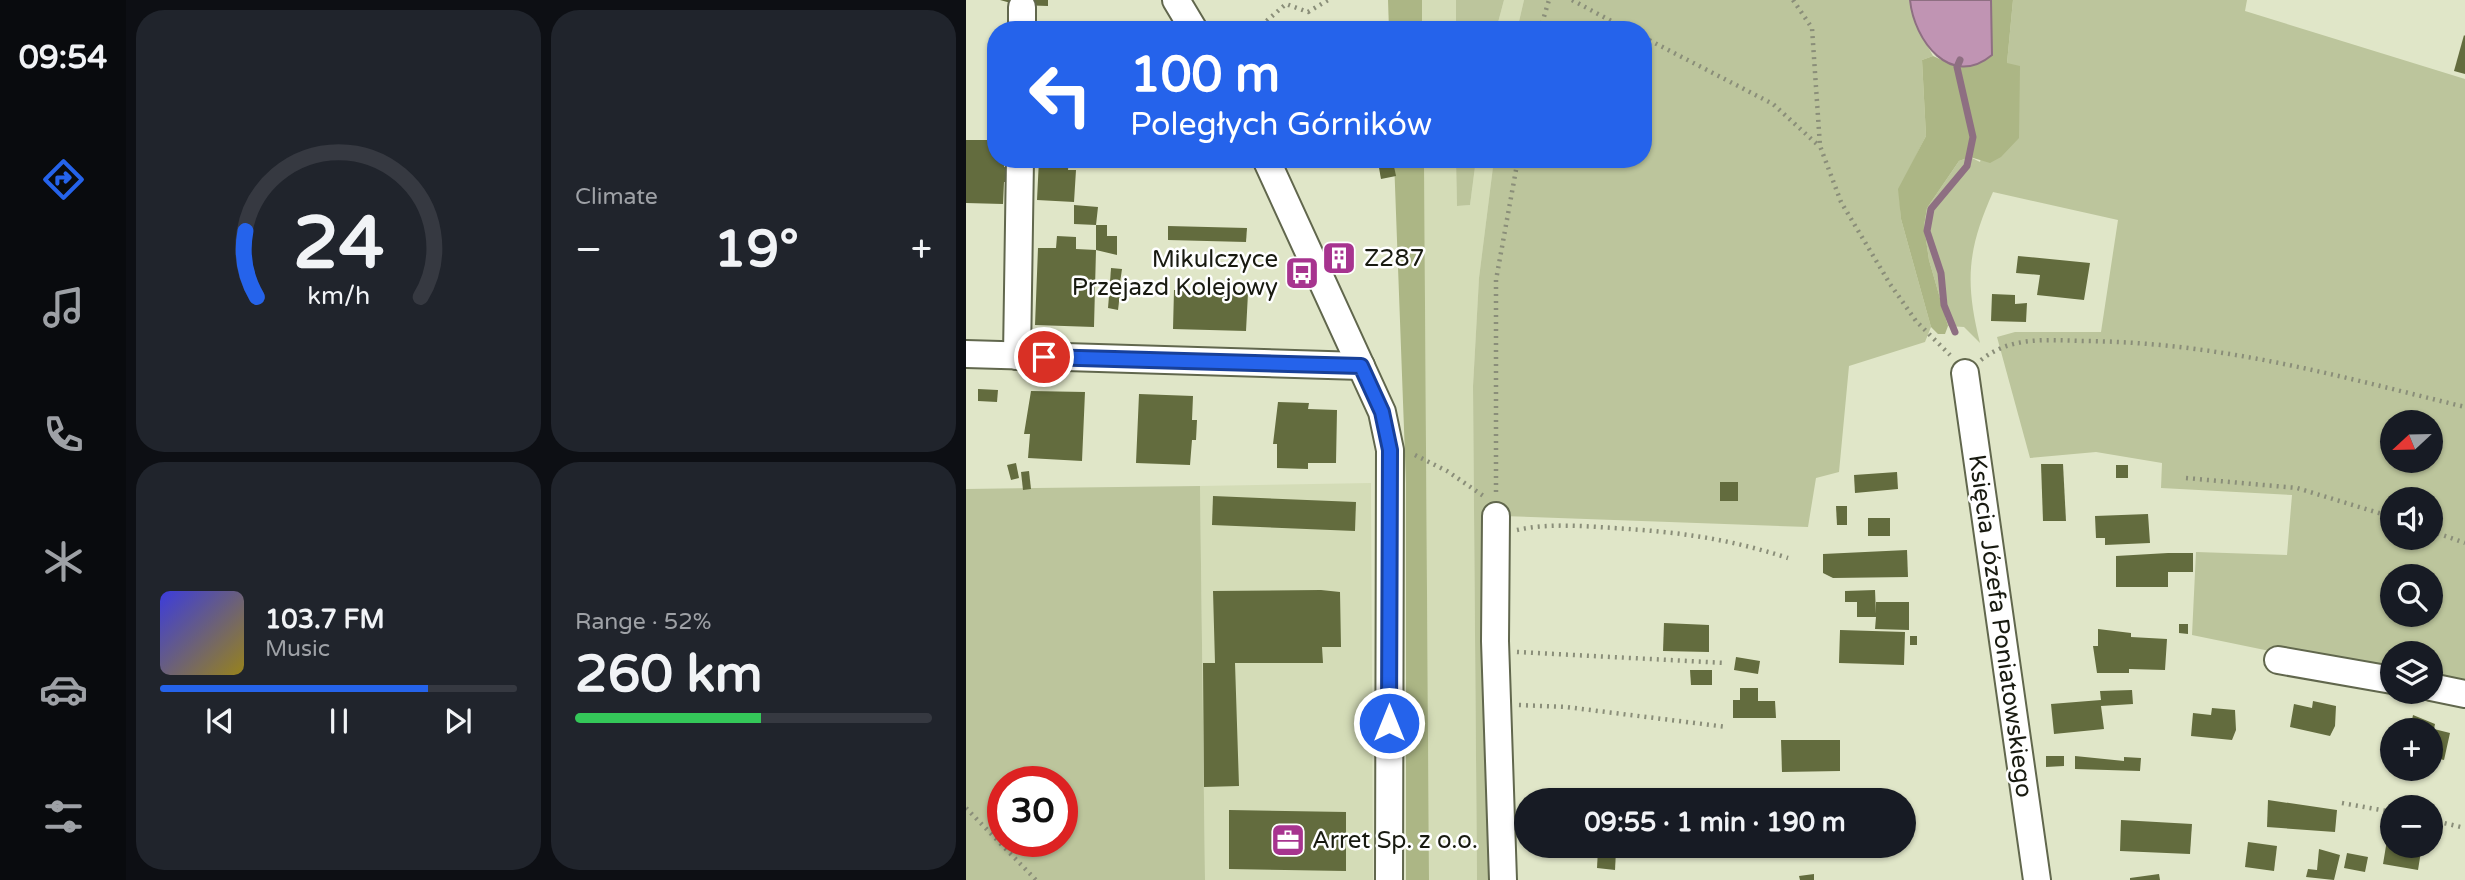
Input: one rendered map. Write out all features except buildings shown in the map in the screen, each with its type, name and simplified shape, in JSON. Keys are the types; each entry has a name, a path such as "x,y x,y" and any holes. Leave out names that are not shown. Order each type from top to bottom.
{"street":[{"path":"1176,0 1189,21"},
{"path":"1017,356 1020,168"},
{"path":"1270,168 1382,412 1390,450 1389,880"},
{"path":"966,354 1361,366"},
{"name":"Księcia Józefa Poniatowskiego","path":"1965,373 2038,880"},
{"path":"1496,518 1495,655 1503,880"},
{"path":"2278,660 2380,678"},
{"path":"2443,689 2465,694"}],"path":[{"path":"1266,21 1286,4 1308,12 1328,0"},
{"path":"1543,21 1549,0"},
{"path":"1572,0 1611,21"},
{"path":"1793,0 1812,27 1820,146 1841,202 1890,284 1916,321 1965,373 1993,350 2011,343 2133,341 2202,347 2270,359 2465,407"},
{"path":"1652,42 1773,104 1820,146"},
{"path":"1496,518 1496,279 1516,168"},
{"path":"1390,450 1433,463 1496,518 1529,527 1579,526 1688,533 1736,541 1788,558"},
{"path":"2186,478 2297,488 2380,513"},
{"path":"2443,535 2465,543"},
{"path":"1495,655 1551,652 1726,663"},
{"path":"1497,706 1566,707 1727,727"},
{"path":"2342,803 2380,810"},
{"path":"966,808 1036,880"},
{"path":"2443,823 2465,828"}],"shaded area":[{"path":"1388,0 1422,0 1422,21 1389,21"},
{"path":"1422,0 1456,0 1456,21 1422,21"},
{"path":"1456,0 1504,0 1498,21 1456,21"},
{"path":"1504,0 1524,0 1519,21 1498,21"},
{"path":"1524,0 1910,0 1920,32 1933,56 1922,60 1926,136 1899,189 1901,219 1931,327 1925,342 1849,366 1839,472 1816,478 1808,527 1502,516 1496,880 1477,880 1473,386 1479,278 1493,168 1652,168 1652,21 1519,21"},
{"path":"1910,0 1991,0 1992,55 1977,64 1962,67 1937,56 1919,31"},
{"path":"1991,0 2013,0 2007,63 2020,66 2019,138 2001,157 1990,163 1970,157 1959,161 1927,208 1924,226 1929,260 1948,326 1945,334 1938,334 1931,327 1901,219 1898,189 1926,136 1922,60 1933,56 1957,67 1992,55"},
{"path":"2013,0 2247,0 2245,11 2465,79 2465,691 2443,686 2443,641 2380,641 2380,674 2192,635 2196,552 2287,555 2292,495 2161,488 2162,463 2096,452 2030,458 1997,337 2015,332 2101,332 2118,220 1993,192 1978,231 1971,266 1972,302 1980,343 1964,327 1948,326 1929,260 1924,226 1927,208 1959,161 1970,157 1980,162 2007,63"},
{"path":"1394,168 1424,168 1429,880 1406,880 1406,483"},
{"path":"1424,168 1456,168 1457,206 1470,205 1475,168 1493,168 1479,278 1473,386 1477,880 1429,880"},
{"path":"1456,168 1475,168 1470,205 1457,206"},
{"path":"1371,483 1373,880 1205,880 1200,486"},
{"path":"1200,486 1205,880 966,880 966,489"}],"waterway":[{"path":"1955,332 1944,305 1941,273 1927,231 1931,209 1967,166 1973,137 1957,67 1960,60"}],"place":[{"name":"Z287","path":"1339,258"},
{"name":"Mikulczyce Przejazd Kolejowy","path":"1302,273"},
{"name":"Arret Sp. z o.o.","path":"1288,840"}],"route":[{"path":"1044,357 1361,366 1382,412 1390,450 1389,723"}]}
